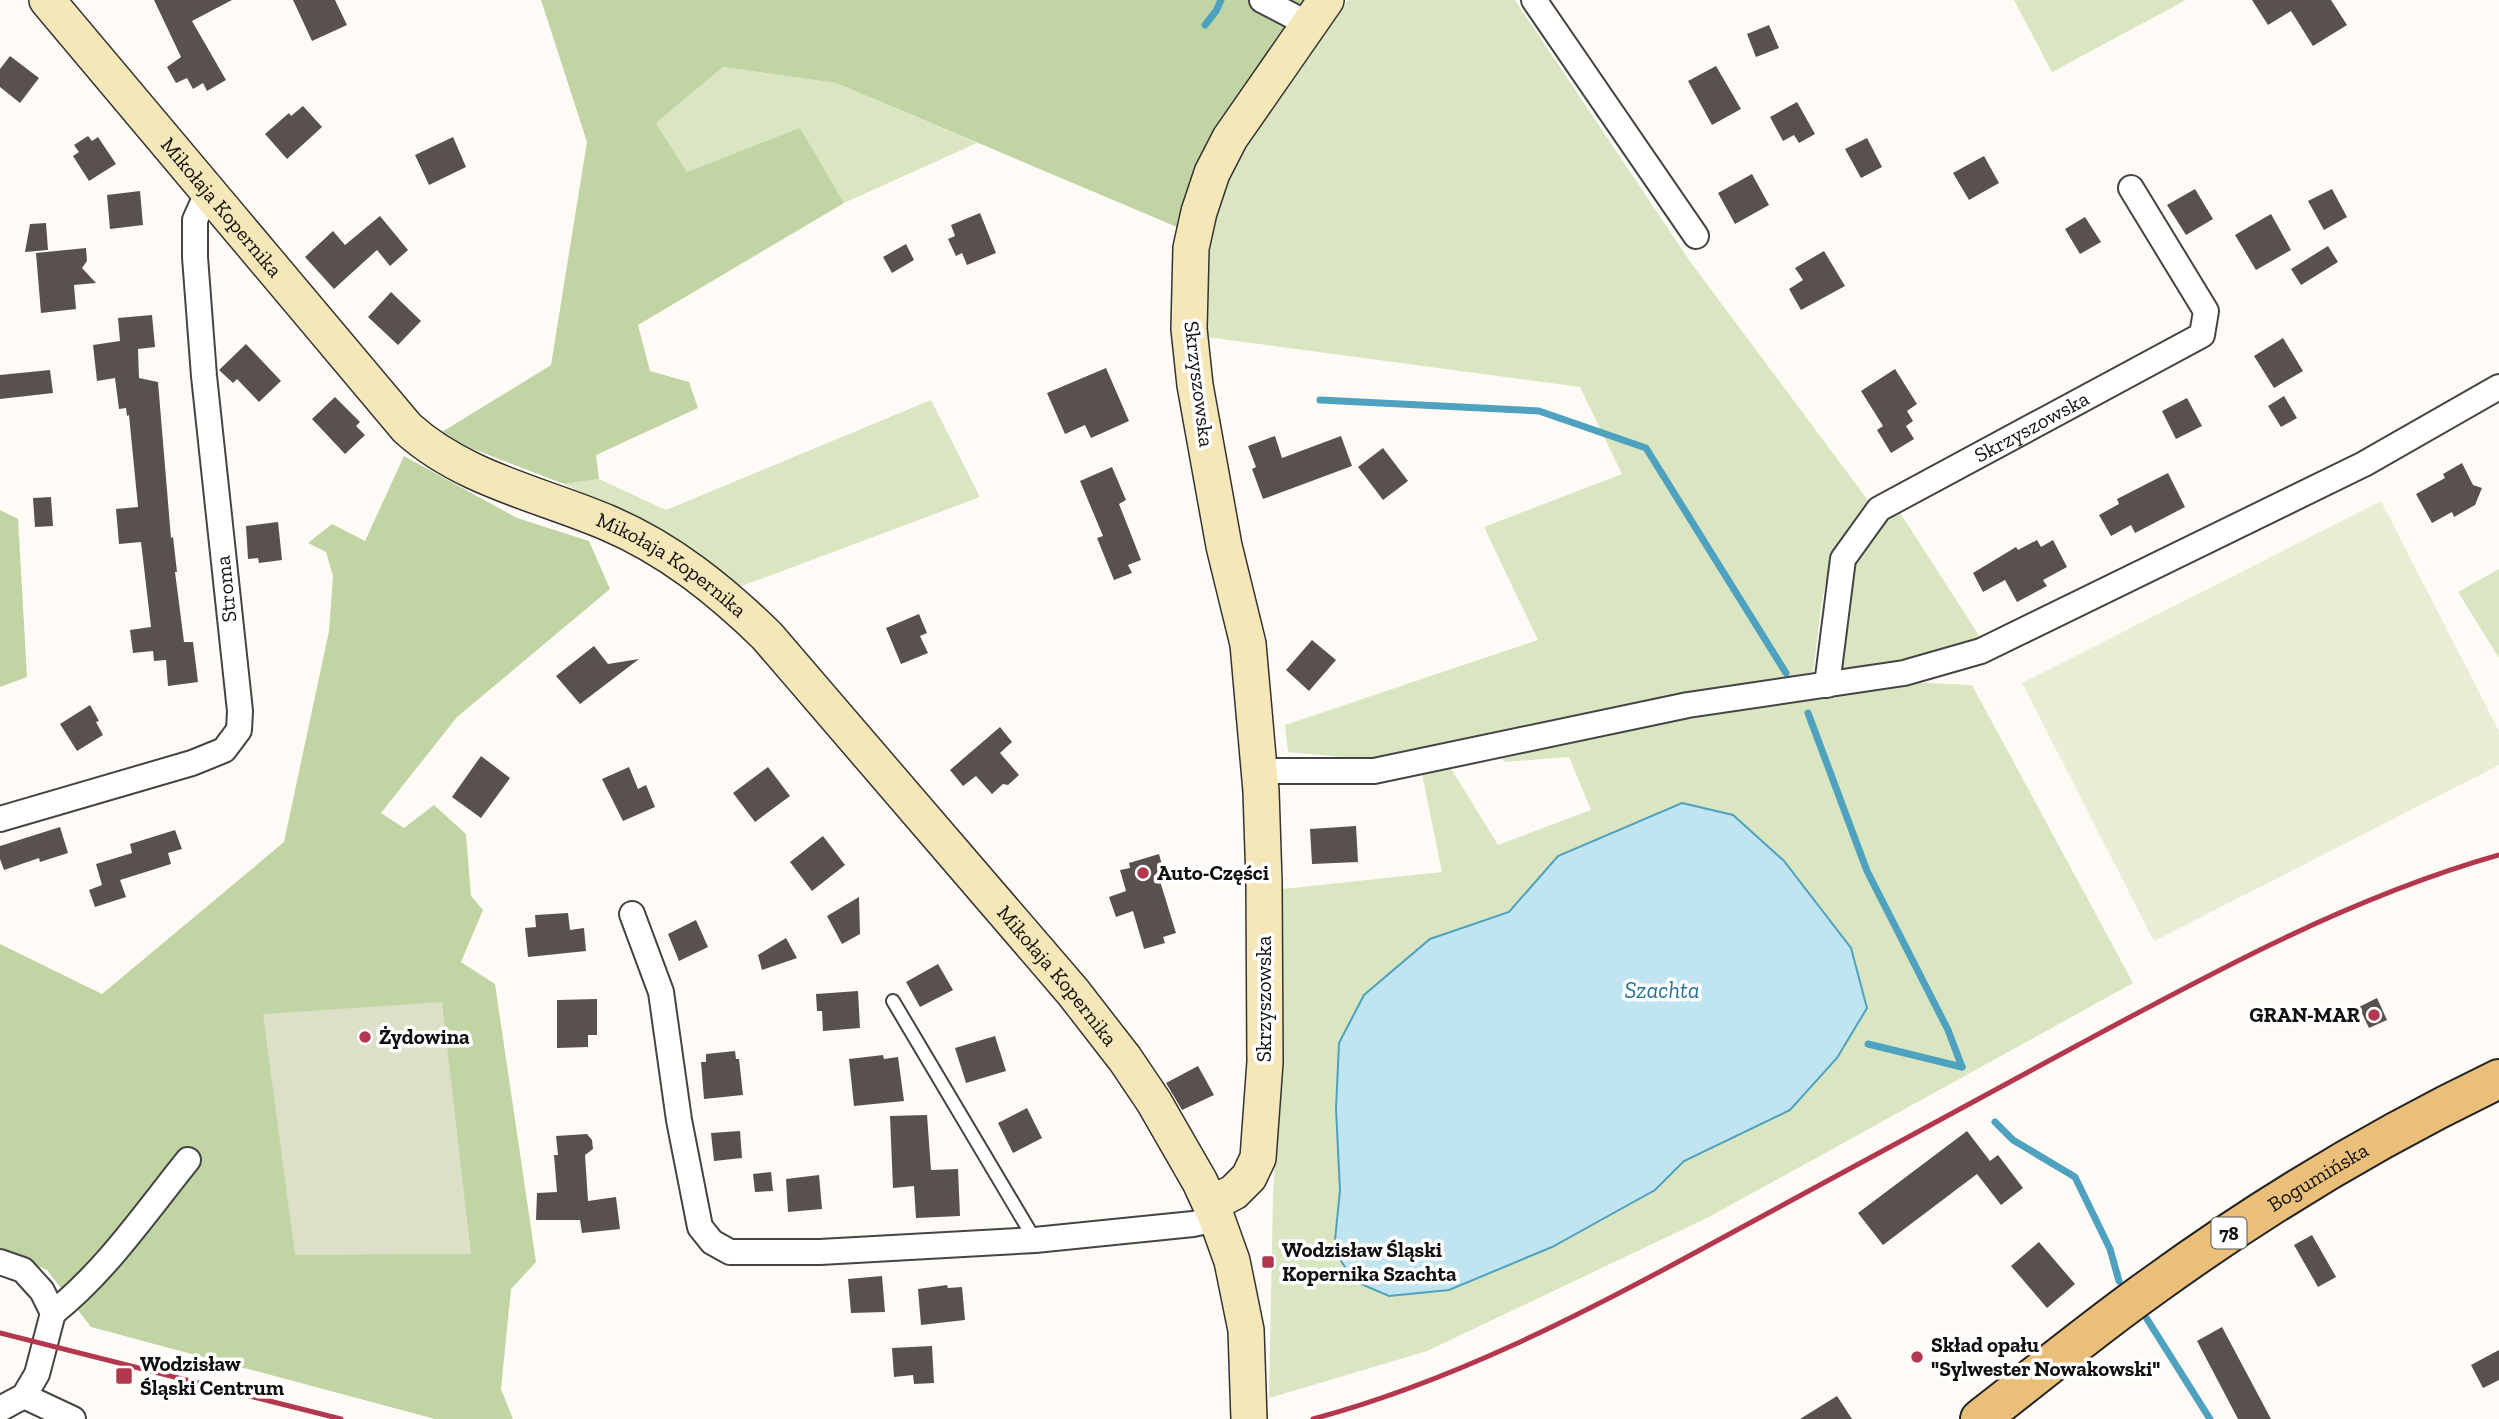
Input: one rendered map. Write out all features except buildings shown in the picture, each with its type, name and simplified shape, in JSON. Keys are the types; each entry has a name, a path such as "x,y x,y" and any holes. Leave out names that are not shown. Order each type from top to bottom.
{"main road":[{"name":"Bogumińska","path":"1980,1419 2151,1287 2258,1213 2461,1097 2499,1079"}],"street":[{"name":"Mikołaja Kopernika","path":"47,0 407,428 429,447 474,472 636,535 718,591 767,636 1091,1014 1140,1080 1189,1161 1214,1211 1237,1278 1245,1320 1249,1360 1249,1419"},
{"name":"Skrzyszowska","path":"1214,1211 1249,1177 1258,1158 1265,1037 1264,882 1260,771 1248,644 1224,547 1195,385 1189,329 1189,287 1192,248 1199,212 1212,173 1230,138 1317,12 1262,0"},
{"path":"1534,0 1696,236"},
{"name":"Skrzyszowska","path":"1827,685 1843,559 1880,509 2203,335 2206,311 2131,188"},
{"name":"Stroma","path":"0,819 192,763 224,750 239,730 240,711 204,376 195,257 195,220 208,191"},
{"path":"1260,771 1374,771 1688,705 1905,673 1981,650 2364,464 2499,387"},
{"path":"632,914 661,992 680,1120 700,1227 712,1242 730,1251 820,1252 1035,1240 1193,1224 1214,1211"},
{"path":"0,1409 24,1395 37,1374 53,1313 75,1295 129,1234 188,1160"},
{"path":"0,1262 23,1270 42,1291 53,1313"},
{"path":"24,1395 73,1419"}],"lane":[{"path":"893,1001 1035,1240"}],"green space":[{"path":"541,0 1305,0 1177,227 836,83 723,67 656,123 687,172 800,128 844,203 638,325 650,371 689,382 698,408 596,455 599,479 564,484 437,435 551,365 587,142"},
{"path":"1348,0 1515,0 1689,260 1870,503 1832,554 1822,601 1813,672 1684,694 1374,760 1288,752 1285,725 1538,640 1484,527 1622,474 1580,387 1207,337 1206,276 1214,226 1225,184 1242,150"},
{"path":"2014,0 2186,0 2052,72"},
{"path":"723,67 836,83 977,143 844,203 800,129 687,172 656,123"},
{"path":"931,400 980,497 739,587 653,527 564,484 599,479 666,510"},
{"path":"404,456 517,518 589,541 610,589 457,717 381,813 404,828 434,805 466,834 471,896 483,910 461,962 495,984 536,1262 511,1289 501,1389 513,1419 435,1419 91,1327 47,1270 0,1249 0,944 102,994 284,842 329,631 333,576 326,552 308,543 332,524 365,541"},
{"path":"2381,501 2499,731 2499,765 2154,941 2022,683"},
{"path":"1897,508 1980,637 1903,664 1842,674 1845,601 1851,560 1871,532"},
{"path":"0,510 18,519 27,677 0,687"},
{"path":"2499,569 2499,658 2458,592"},
{"path":"1908,682 1972,685 2133,983 1709,1217 1427,1351 1269,1398 1273,1195 1281,1063 1283,889 1442,872 1421,769 1447,762 1498,845 1591,810 1569,757 1504,762 1498,751 1689,712","holes":["1558,856 1790,1110 1684,1161 1655,1190 1334,1250 1340,1190 1336,1110 1430,939 1509,912"]},
{"path":"442,1002 471,1254 295,1255 263,1014"}],"water":[{"name":"Szachta","path":"1682,803 1733,815 1784,861 1851,948 1867,1008 1837,1058 1790,1110 1684,1161 1655,1190 1552,1247 1449,1290 1389,1296 1354,1281 1334,1250 1340,1190 1336,1109 1339,1043 1364,995 1430,939 1509,912 1558,856"}],"waterway":[{"path":"1205,25 1221,0"},
{"path":"1320,400 1539,411 1646,448 1786,673"},
{"path":"1808,713 1867,871 1948,1030 1962,1067"},
{"path":"1868,1044 1962,1067"},
{"path":"1995,1122 2013,1140 2075,1177 2110,1249 2119,1281"},
{"path":"2147,1319 2210,1419"}],"railway":[{"path":"1313,1419 1414,1386 1512,1346 1654,1275 2129,1018 2284,938 2390,892 2499,855"},
{"path":"0,1333 341,1419"}],"place":[{"name":"Auto-Części","path":"1143,873"},
{"name":"GRAN-MAR","path":"2374,1015"},
{"name":"Żydowina","path":"365,1037"},
{"name":"Wodzisław Śląski Kopernika Szachta","path":"1268,1262"},
{"name":"Skład opału \"Sylwester Nowakowski\"","path":"1917,1357"},
{"name":"Wodzisław Śląski Centrum","path":"124,1376"}]}
